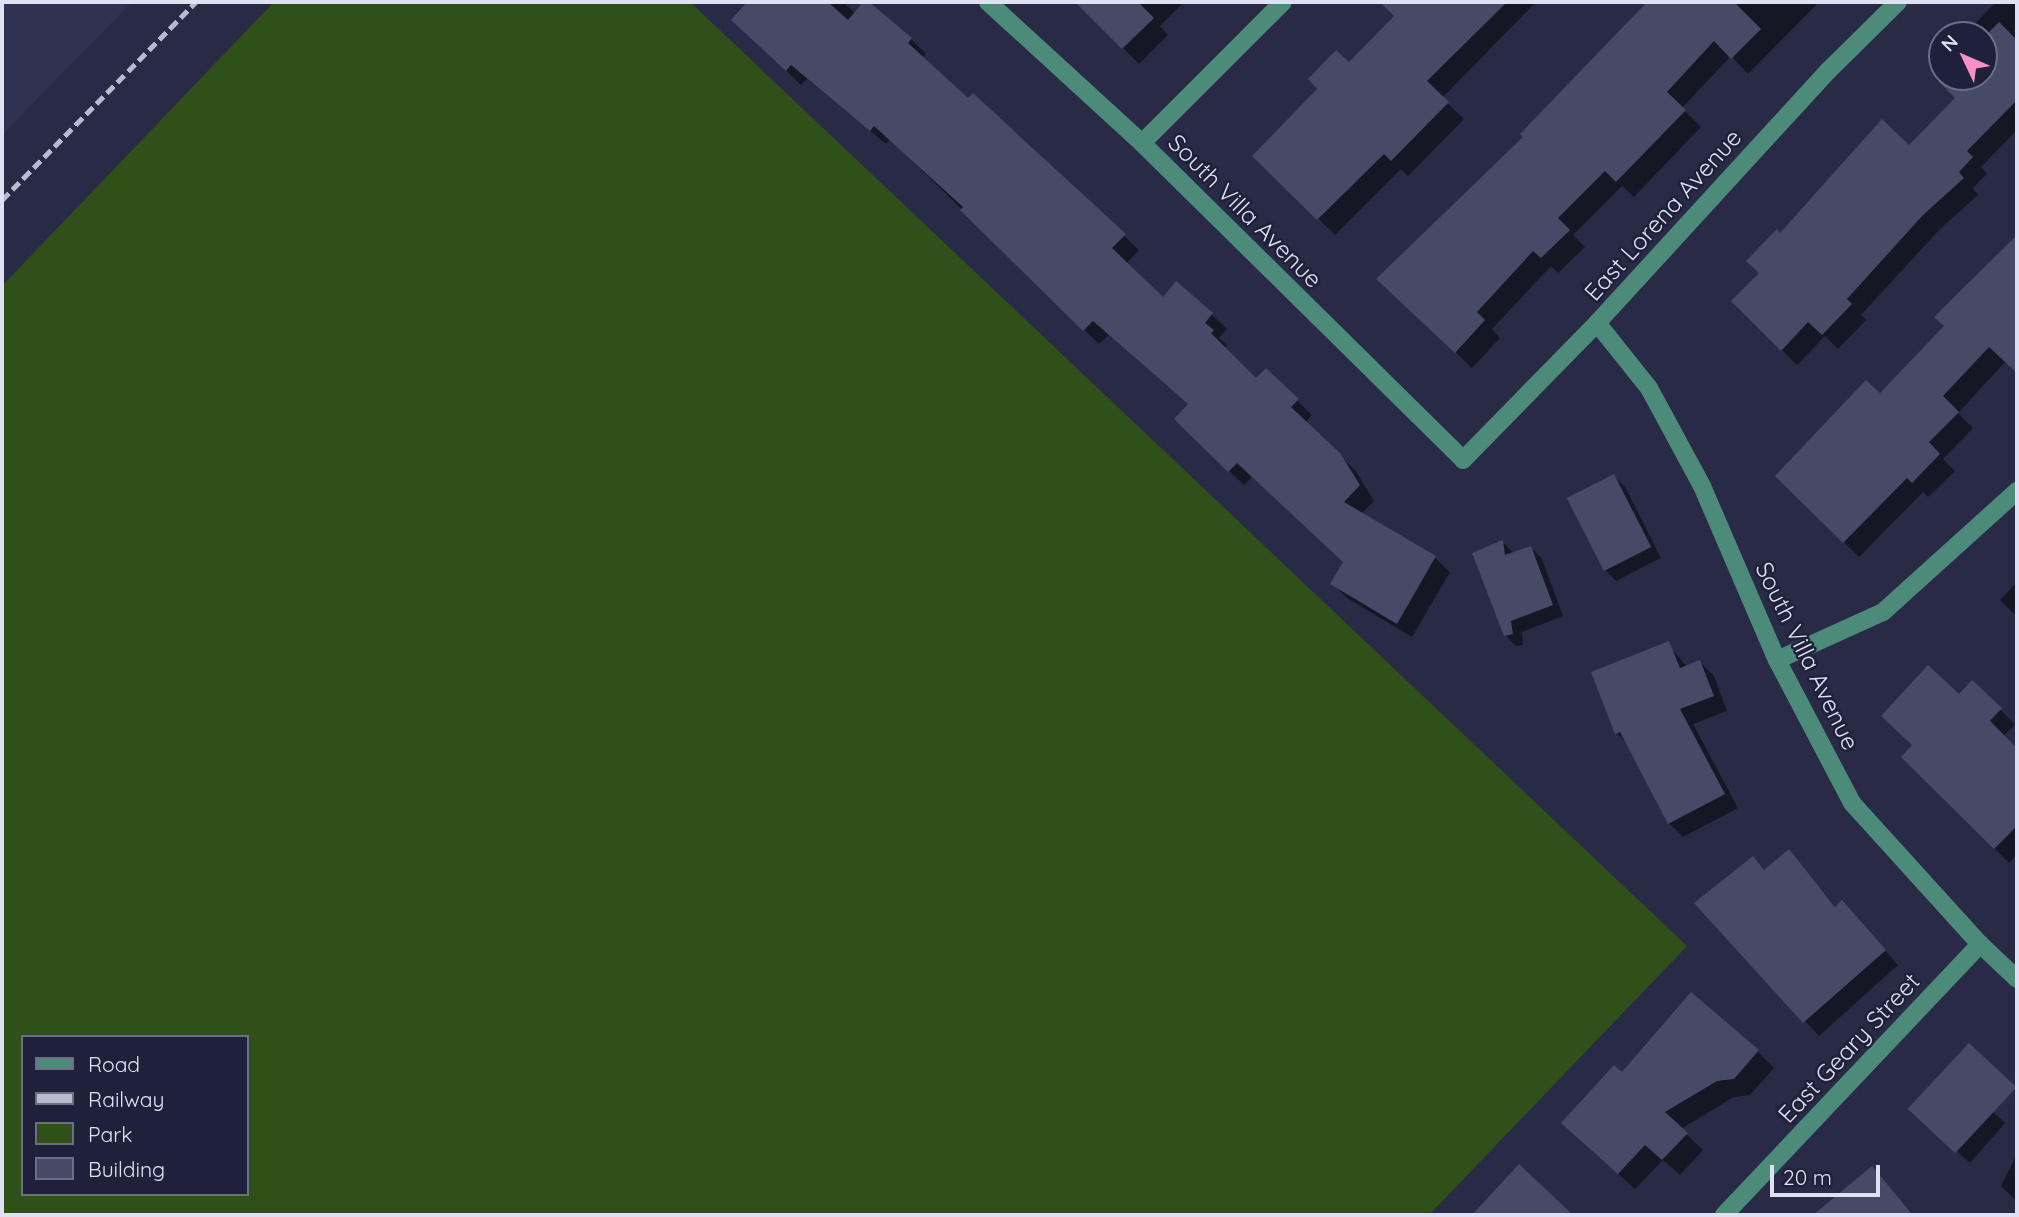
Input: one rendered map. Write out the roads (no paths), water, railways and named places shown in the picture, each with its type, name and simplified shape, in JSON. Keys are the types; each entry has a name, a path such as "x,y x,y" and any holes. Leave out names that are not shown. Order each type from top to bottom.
{"street":[{"name":"South Villa Avenue","path":"988,2 1142,143 1463,460"},
{"path":"1142,143 1283,2"},
{"name":"East Lorena Avenue","path":"1463,460 1597,323 1828,71 1898,2"},
{"name":"South Villa Avenue","path":"1597,323 1656,400 1702,486 1777,660 1852,803 1980,944 2017,979"},
{"path":"1777,660 1883,612 2017,491"},
{"name":"East Geary Street","path":"1724,1215 1980,944"}],"railway":[{"path":"2,200 196,2"}]}
